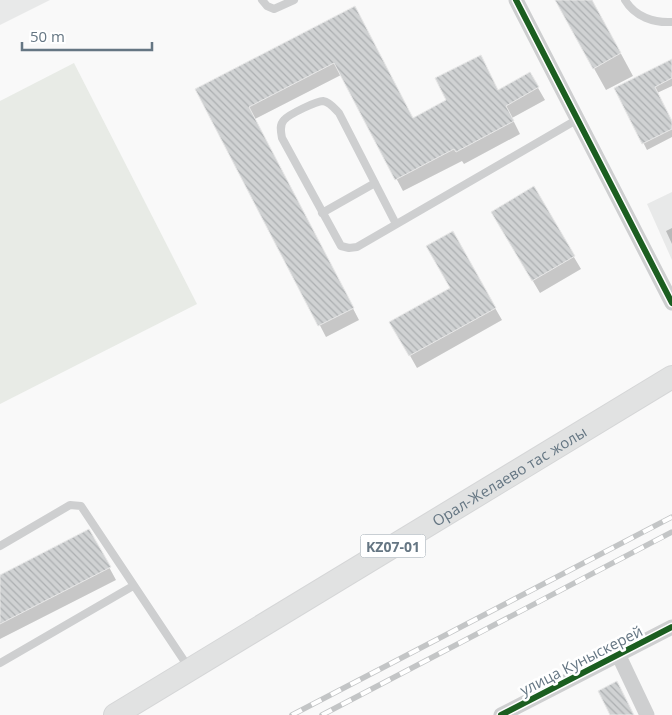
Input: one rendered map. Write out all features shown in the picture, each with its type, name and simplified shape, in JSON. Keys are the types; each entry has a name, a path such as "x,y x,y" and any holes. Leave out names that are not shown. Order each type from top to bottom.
{"main road":[{"name":"Орал-Желаево тас жолы","path":"114,715 672,377"}],"street":[{"path":"516,0 672,303"},
{"name":"улица Куныскерей","path":"501,715 672,627"},
{"path":"618,654 647,715"}],"lane":[{"path":"262,0 266,6 274,9 294,0"},
{"path":"625,0 629,7 644,18 672,23"},
{"path":"396,224 332,105 323,102 313,104 284,119 280,129 282,138 341,246 348,248 357,246 396,224 578,119"},
{"path":"322,213 375,183"},
{"path":"0,546 70,505 81,506 190,670"},
{"path":"0,663 133,586"}],"shaded area":[{"path":"0,0 50,0 0,25"},
{"path":"74,63 197,304 0,404 0,101"},
{"path":"672,192 672,260 647,204"}],"building":[{"path":"555,0 592,0 621,53 593,69"},
{"path":"355,6 413,118 446,100 435,78 481,55 498,90 530,72 539,87 506,106 514,121 456,152 454,149 395,180 334,63 249,107 354,308 318,326 195,89"},
{"path":"672,59 672,78 655,87 672,121 672,129 642,144 614,88"},
{"path":"534,186 575,256 532,281 491,212"},
{"path":"453,231 496,308 409,356 389,322 450,288 426,246"},
{"path":"89,529 111,567 0,624 0,575"},
{"path":"617,681 634,715 610,715 598,691"}],"railway":[{"path":"292,715 672,517"},
{"path":"322,715 672,532"}],"cycle path":[{"path":"516,0 672,303"},
{"path":"501,715 672,627"}]}
